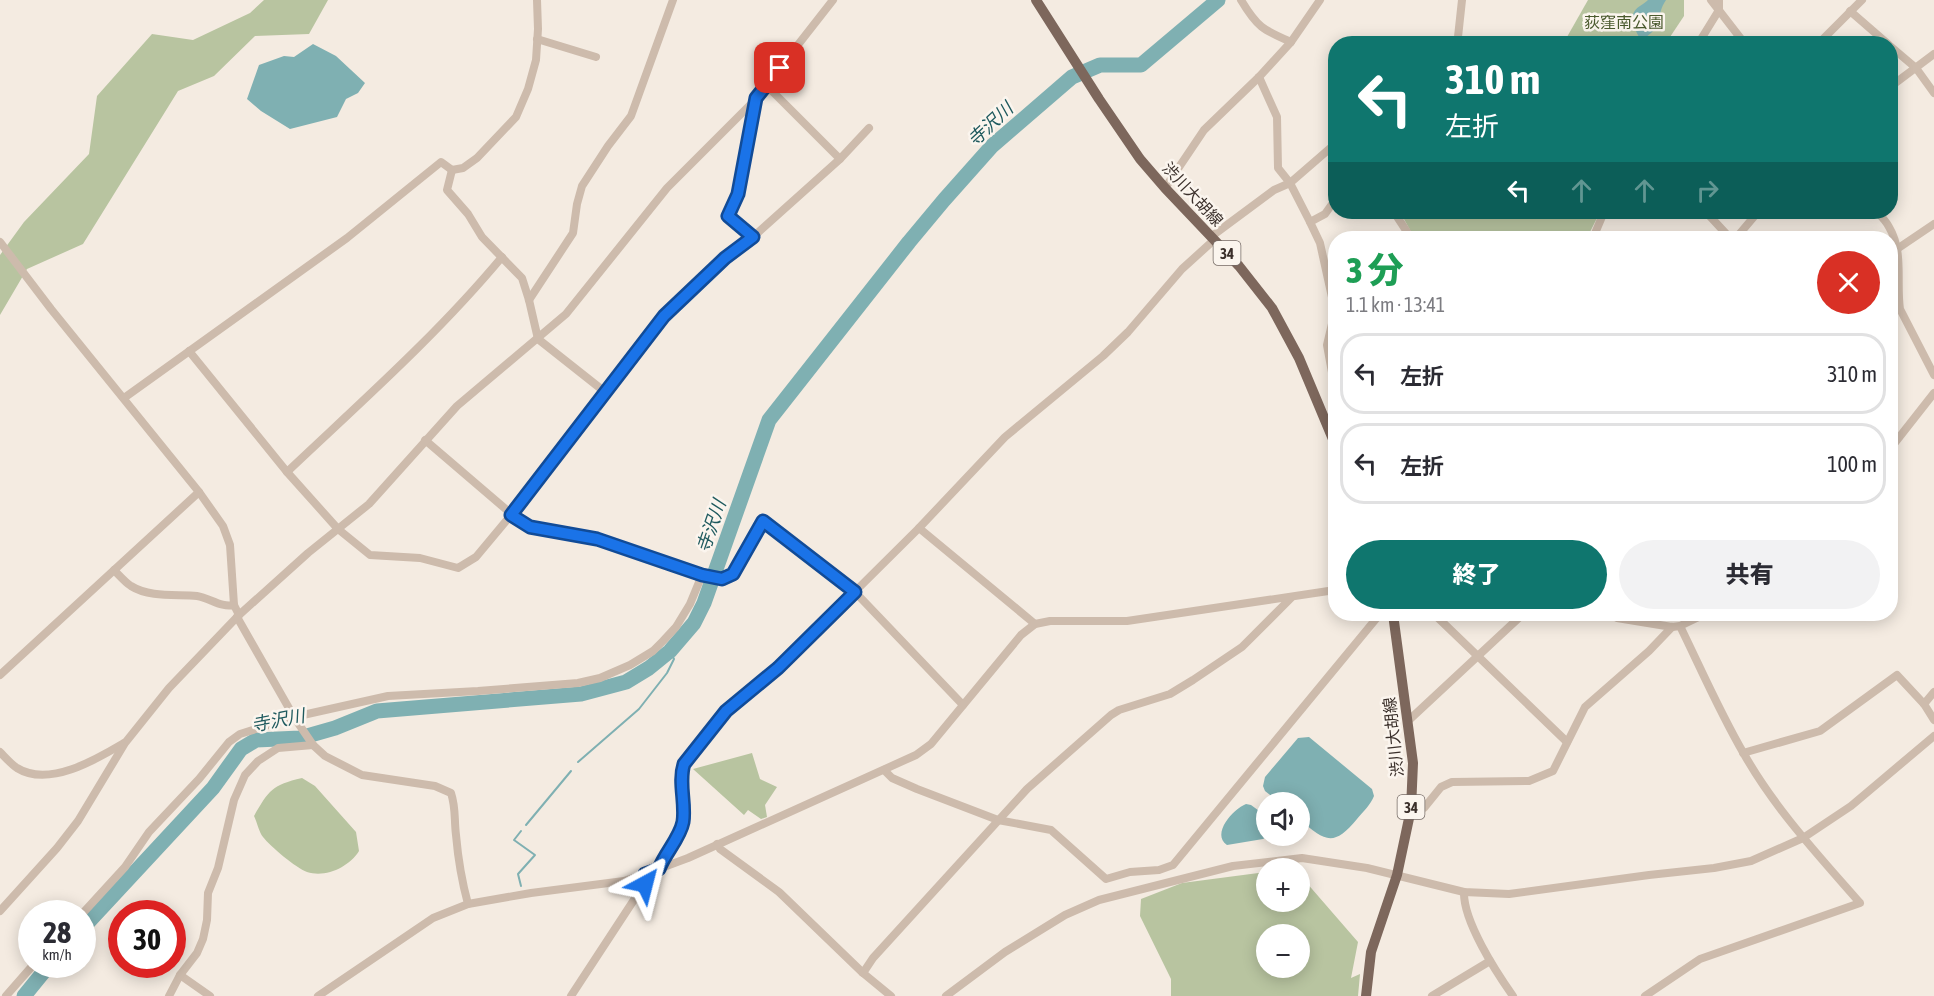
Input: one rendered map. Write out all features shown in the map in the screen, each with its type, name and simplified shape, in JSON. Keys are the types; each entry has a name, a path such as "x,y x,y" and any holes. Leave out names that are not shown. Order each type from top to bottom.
{"main road":[{"name":"渋川大胡線","path":"1036,0 1140,159 1252,281 1281,323 1299,358 1328,427"},
{"name":"渋川大胡線","path":"1366,996 1371,952 1397,875 1411,809 1413,763 1394,621"}],"street":[{"path":"124,398 346,238 441,162 452,170 463,168 477,158 516,117 531,79 536,60 537,0"},
{"path":"530,300 573,233 582,186 631,116 673,0"},
{"path":"0,911 57,848 78,821 125,743 169,688 238,616 308,553 369,504 457,406 566,314 667,188 756,98 833,0"},
{"path":"1241,0 1252,20 1267,32 1291,42"},
{"path":"1165,188 1204,130 1259,77 1291,42 1320,0"},
{"path":"1458,36 1461,0"},
{"path":"1711,0 1739,36"},
{"path":"1703,36 1719,10 1719,0"},
{"path":"1826,36 1862,0"},
{"path":"1850,11 1879,36"},
{"path":"537,39 596,57"},
{"path":"1898,53 1916,68 1934,93"},
{"path":"1898,81 1934,54"},
{"path":"1259,77 1277,117 1278,168 1290,183 1320,243 1328,279"},
{"path":"766,85 840,159"},
{"path":"753,237 728,216 738,194 756,98"},
{"path":"189,351 287,472 338,528 370,555 420,558 458,568 476,557 511,515 664,316 725,258 753,237 840,159 869,128"},
{"path":"659,869 664,855 682,827 684,764 726,711 778,668 919,528 1005,437 1102,357 1128,332 1182,269 1213,238 1274,190 1290,183 1328,150"},
{"path":"452,170 447,190 468,214 482,237 522,278 530,300 538,339 605,392"},
{"path":"1310,222 1328,210"},
{"path":"1712,219 1724,231"},
{"path":"1742,231 1752,219"},
{"path":"1898,248 1934,224"},
{"path":"0,242 51,309 199,492 223,526 230,545 234,605 238,616 311,743 325,756 362,775 435,786 451,793 455,806 455,832 468,904"},
{"path":"287,472 424,344 502,257"},
{"path":"1898,258 1898,273"},
{"path":"1898,306 1934,375"},
{"path":"1898,439 1934,393"},
{"path":"425,440 511,515 530,527 606,541 705,576 722,579 733,574 763,521 855,592 963,705"},
{"path":"0,675 199,492"},
{"path":"919,528 1035,624"},
{"path":"114,570 130,586 137,589 167,596 199,596 227,606 234,605"},
{"path":"95,900 125,867 149,832 199,779 229,742 240,734 388,696 578,683 608,675 644,657 663,641 676,627 705,576"},
{"path":"318,996 433,918 468,904 624,881 645,874 884,770 926,749 1022,635 1035,624 1059,620 1113,622 1152,618 1328,591"},
{"path":"863,973 873,958 1027,789 1111,715 1119,710 1170,694 1193,680 1242,647 1291,598"},
{"path":"884,770 892,777 917,789 998,820 1051,830 1106,879 1130,872 1159,870 1173,865 1374,621"},
{"path":"1441,621 1567,742"},
{"path":"1408,721 1515,621"},
{"path":"1637,621 1676,627"},
{"path":"1411,809 1424,808 1441,787 1452,782 1529,781 1553,771 1585,707 1676,627 1689,621"},
{"path":"1646,996 1700,959 1860,903 1803,838 1757,776 1676,627"},
{"path":"1743,753 1820,731 1897,675 1924,704 1934,720"},
{"path":"1924,704 1934,692"},
{"path":"946,996 1005,952 1065,915 1099,900 1233,866 1302,858 1332,861 1464,892 1509,894 1714,868 1751,861 1803,838 1851,806 1934,736"},
{"path":"0,752 17,768 40,774 79,768 125,743"},
{"path":"186,967 197,953 203,939 207,920 208,893 218,868 234,800 245,775 258,761 279,748 311,743"},
{"path":"717,844 720,849 779,892 863,973 891,996"},
{"path":"1159,870 1163,884"},
{"path":"571,996 645,884 645,874"},
{"path":"1464,892 1466,909 1490,961 1513,996"},
{"path":"1432,996 1490,961"},
{"path":"6,996 22,978"},
{"path":"169,996 178,978"},
{"path":"184,978 210,996"}],"green space":[{"path":"264,0 328,0 309,34 255,36 214,76 178,91 83,244 27,269 0,315 0,255 24,222 89,154 97,96 152,34 193,40 250,13"},
{"name":"荻窪南公園","path":"1588,0 1684,0 1684,16 1671,36 1568,36"},
{"path":"1404,219 1596,219 1590,231 1411,231"},
{"path":"752,753 760,779 777,787 765,805 767,817 761,819 748,810 744,815 693,769"},
{"path":"302,778 315,786 356,832 359,851 349,862 336,870 322,874 302,870 263,837 254,816 272,790 284,783"},
{"path":"1256,873 1256,912 1310,912 1310,887 1358,942 1351,978 1360,974 1358,996 1171,996 1171,979 1140,916 1141,899 1182,883"}],"water":[{"path":"1648,0 1666,0 1657,25 1647,36 1639,36 1634,25 1633,17 1636,9"},
{"path":"313,44 336,56 365,83 358,93 346,99 337,117 290,129 261,111 247,99 259,65 284,56 294,57"},
{"path":"1309,737 1372,789 1374,796 1367,808 1349,828 1335,838 1322,836 1310,827 1310,792 1266,792 1263,786 1265,777 1298,738"},
{"path":"1246,804 1256,809 1256,840 1227,845 1221,835 1223,829 1230,816"}],"waterway":[{"name":"寺沢川","path":"96,914 213,788 241,749 256,740 300,738 335,728 377,711 581,694 626,682 649,668 670,651 694,623 704,603 769,420 944,200 992,146 1072,77 1100,65 1141,65 1218,0"},
{"path":"908,243 913,246 952,197"},
{"path":"578,762 639,709 667,673 674,659 670,651"},
{"path":"526,825 571,771"},
{"path":"521,831 514,840 535,855 518,874 521,886"},
{"name":"寺沢川","path":"24,996 39,978"}],"route":[{"path":"645,884 645,874 659,869 664,855 682,827 684,764 726,711 778,668 855,592 763,521 733,574 722,579 702,575 597,539 530,527 511,515 664,316 725,258 753,237 728,216 738,194 756,98 780,68"}]}
